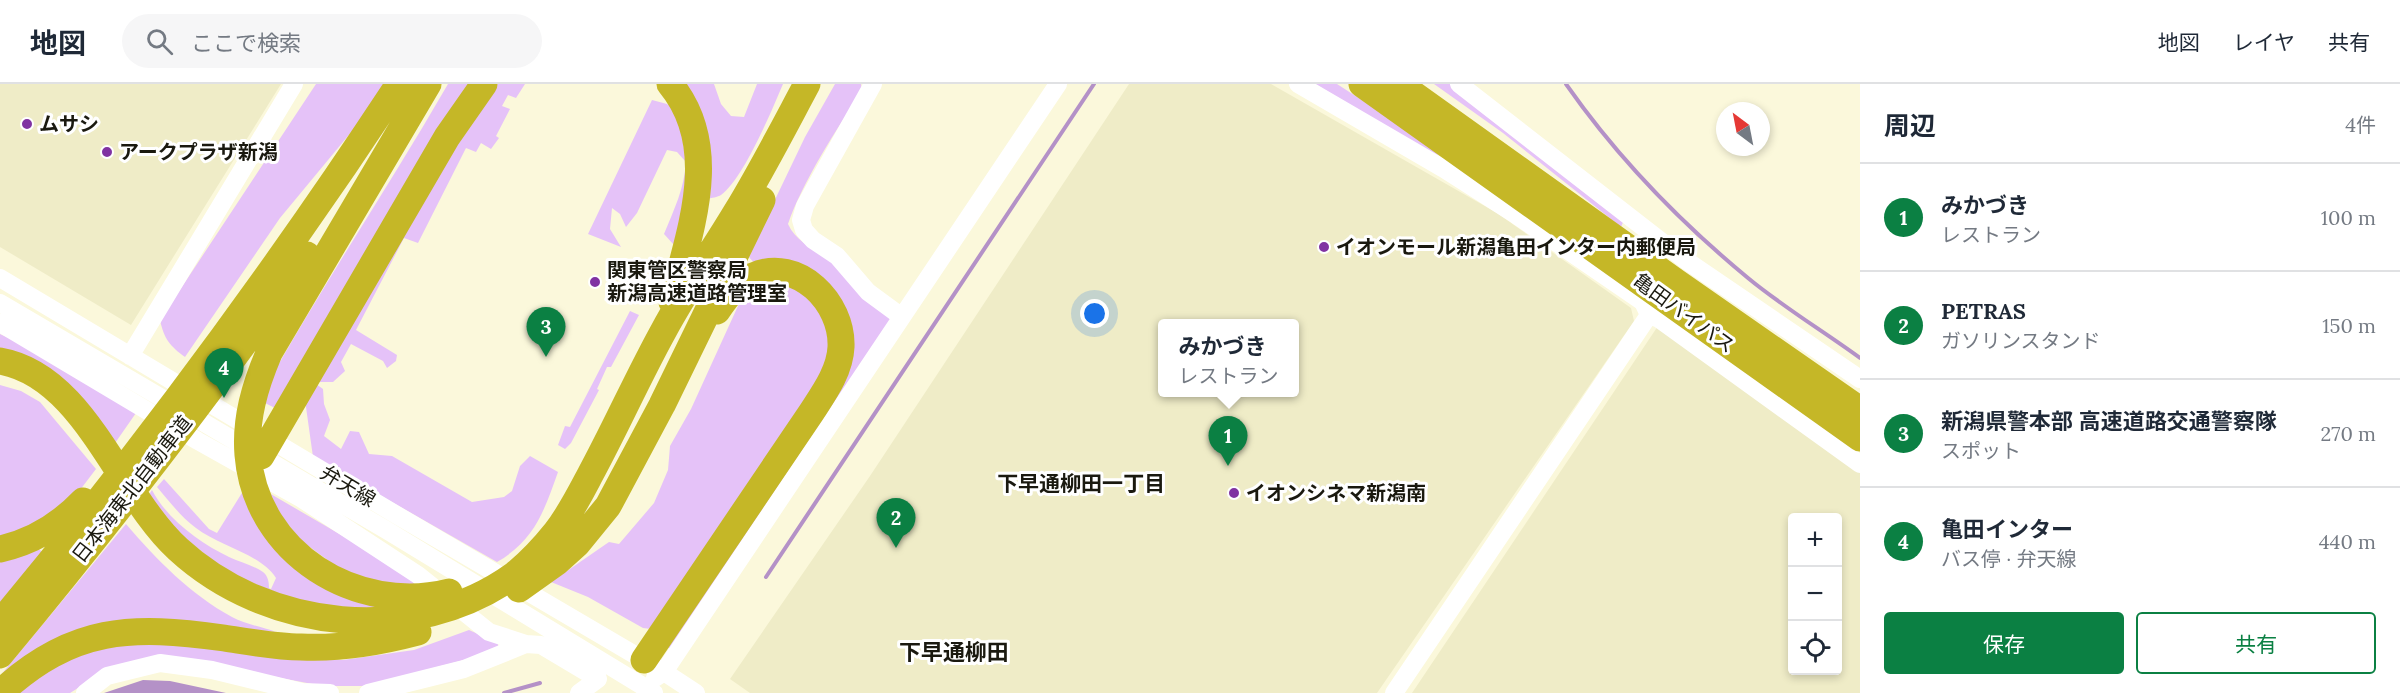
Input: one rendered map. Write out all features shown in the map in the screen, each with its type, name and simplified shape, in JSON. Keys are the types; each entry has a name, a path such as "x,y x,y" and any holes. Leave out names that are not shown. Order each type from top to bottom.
{"highway":[{"path":"207,366 399,84"},
{"path":"0,549 15,546 51,528 94,512 124,455 317,242 427,84"},
{"path":"426,613 353,588 332,578 309,565 291,548 275,528 262,506 253,482 248,457 248,432 257,382 269,353 427,84"},
{"path":"266,448 447,137 484,84"},
{"path":"664,329 690,228 699,174 699,153 691,119 670,84"},
{"path":"773,147 796,84"},
{"path":"0,362 31,371 57,389 80,415 149,517 179,550 215,577 236,589 282,608 332,620 358,622 385,621 426,613 485,608 526,584 550,554 664,329 738,208 807,84"},
{"path":"550,554 577,544 608,506 634,461 693,343 726,270 823,84"},
{"path":"1410,84 1539,178 1573,207"},
{"name":"亀田バイパス","path":"1375,88 1573,207 1860,410"},
{"name":"亀田バイパス","path":"1375,88 1860,438"},
{"path":"650,681 822,395 839,361 841,333 832,308 817,288 797,276 773,272 752,276 733,290 693,343"},
{"path":"0,377 27,386 52,405 77,436 118,499 154,546 186,575 222,599 272,621 340,635 388,636 426,613"},
{"name":"日本海東北自動車道","path":"0,623 94,512"},
{"name":"日本海東北自動車道","path":"0,655 94,512"},
{"path":"0,693 39,663 59,651 97,636 118,632 167,632 302,648 334,647 366,643 426,613"}],"street":[{"path":"130,356 294,84"},
{"path":"873,84 805,206 801,220 804,230 813,240 837,256 868,292 902,317"},
{"path":"650,681 902,317 1058,84"},
{"path":"1298,84 1516,215 1643,302 1649,315 1659,319 1860,464"},
{"path":"1459,84 1684,259 1860,379"},
{"name":"弁天線","path":"0,278 130,356 266,448 650,681 696,693"},
{"path":"1,312 198,441 302,499 418,575 489,632 526,644 541,645 598,679 579,693"},
{"name":"弁天線","path":"1,312 266,448 650,681"},
{"path":"1394,693 1649,315"},
{"path":"368,693 464,669 526,644"},
{"path":"85,693 107,676 160,663 212,670 302,692 330,693"}],"shaded area":[{"name":"アークプラザ新潟","path":"0,84 281,84 131,325 0,247"},
{"path":"316,84 384,84 362,119 280,218 185,357 168,342 160,320"},
{"path":"448,84 470,84 279,410 263,402 263,392 285,353"},
{"path":"498,84 525,84 516,98 508,95 502,106 510,109 496,136 499,138 491,149 481,143 476,152 466,148 418,243 404,238 356,330 397,355 396,361 387,368 383,361 351,344 341,362 345,371 333,382 315,382 483,100"},
{"path":"682,84 714,84 721,104 731,116 744,117 757,84 783,84 764,127 738,175 721,195 707,199"},
{"path":"835,84 861,84 862,91 811,174 788,224 797,237 842,270 891,320 670,649 664,644 841,381 844,313 755,264 748,256 805,137"},
{"path":"1129,84 1271,84 1497,213 1631,308 1634,321 1377,693 750,693 730,679 870,476"},
{"path":"1315,84 1337,84 1431,145 1441,159"},
{"path":"1434,84 1451,84 1624,220 1621,227 1503,133"},
{"path":"652,100 667,104 678,112 690,184 674,245 664,234 681,190 686,162 677,152 667,150 637,213 626,227 620,214 612,208 610,229 621,247 588,234"},
{"path":"779,283 803,291 817,303 831,337 827,363 814,393 651,629 643,628 588,597 551,582 609,542 619,544 654,503 668,470 670,446 691,409 743,295 758,285"},
{"path":"630,311 639,315 611,367 607,367 597,389 599,390 571,443 565,449 558,445 565,426 570,427"},
{"path":"1660,323 1860,467 1860,693 1412,693"},
{"path":"0,334 38,352 136,413 113,446 0,351"},
{"path":"316,384 323,389 324,404 330,420 324,436 341,449 350,431 359,432 369,454 392,456 472,502 504,497 512,491 520,466 530,456 558,472 543,512 521,544 497,562 313,457 305,400"},
{"path":"0,385 21,391 40,402 96,469 67,507 0,541"},
{"path":"164,479 209,529 217,533 245,488 264,527 412,609 369,612 285,598 229,574 173,528 148,496 152,490 158,501 175,520 207,545 263,572 271,589 276,578 250,556 205,534 191,524 157,487"},
{"path":"269,493 429,588 352,578 288,531"},
{"path":"126,524 162,563 202,598 237,619 276,632 189,625 0,676"},
{"path":"35,547 43,552 0,603 0,558"},
{"path":"469,630 498,643 498,651 365,686 323,686 249,672 107,670 70,693 16,693 68,655 149,639 254,655 343,660 414,650"},
{"path":"143,680 170,681 226,693 104,693"}],"waterway":[{"path":"766,577 1094,84"},
{"path":"1566,84 1606,137 1650,187 1698,234 1761,289 1860,358"},
{"path":"504,693 540,683"}],"place":[{"name":"ムサシ","path":"27,124"},
{"name":"アークプラザ新潟","path":"107,152"},
{"name":"イオンモール新潟亀田インター内郵便局","path":"1324,247"},
{"name":"関東管区警察局 新潟高速道路管理室","path":"595,282"},
{"name":"新潟県警本部 高速道路交通警察隊","path":"546,357"},
{"name":"亀田インター","path":"224,398"},
{"name":"みかづき","path":"1228,466"},
{"name":"イオンシネマ新潟南","path":"1234,493"},
{"name":"PETRAS","path":"896,548"}],"district":[{"name":"下早通柳田一丁目","path":"1081,484"},
{"name":"下早通柳田","path":"954,652"}]}
